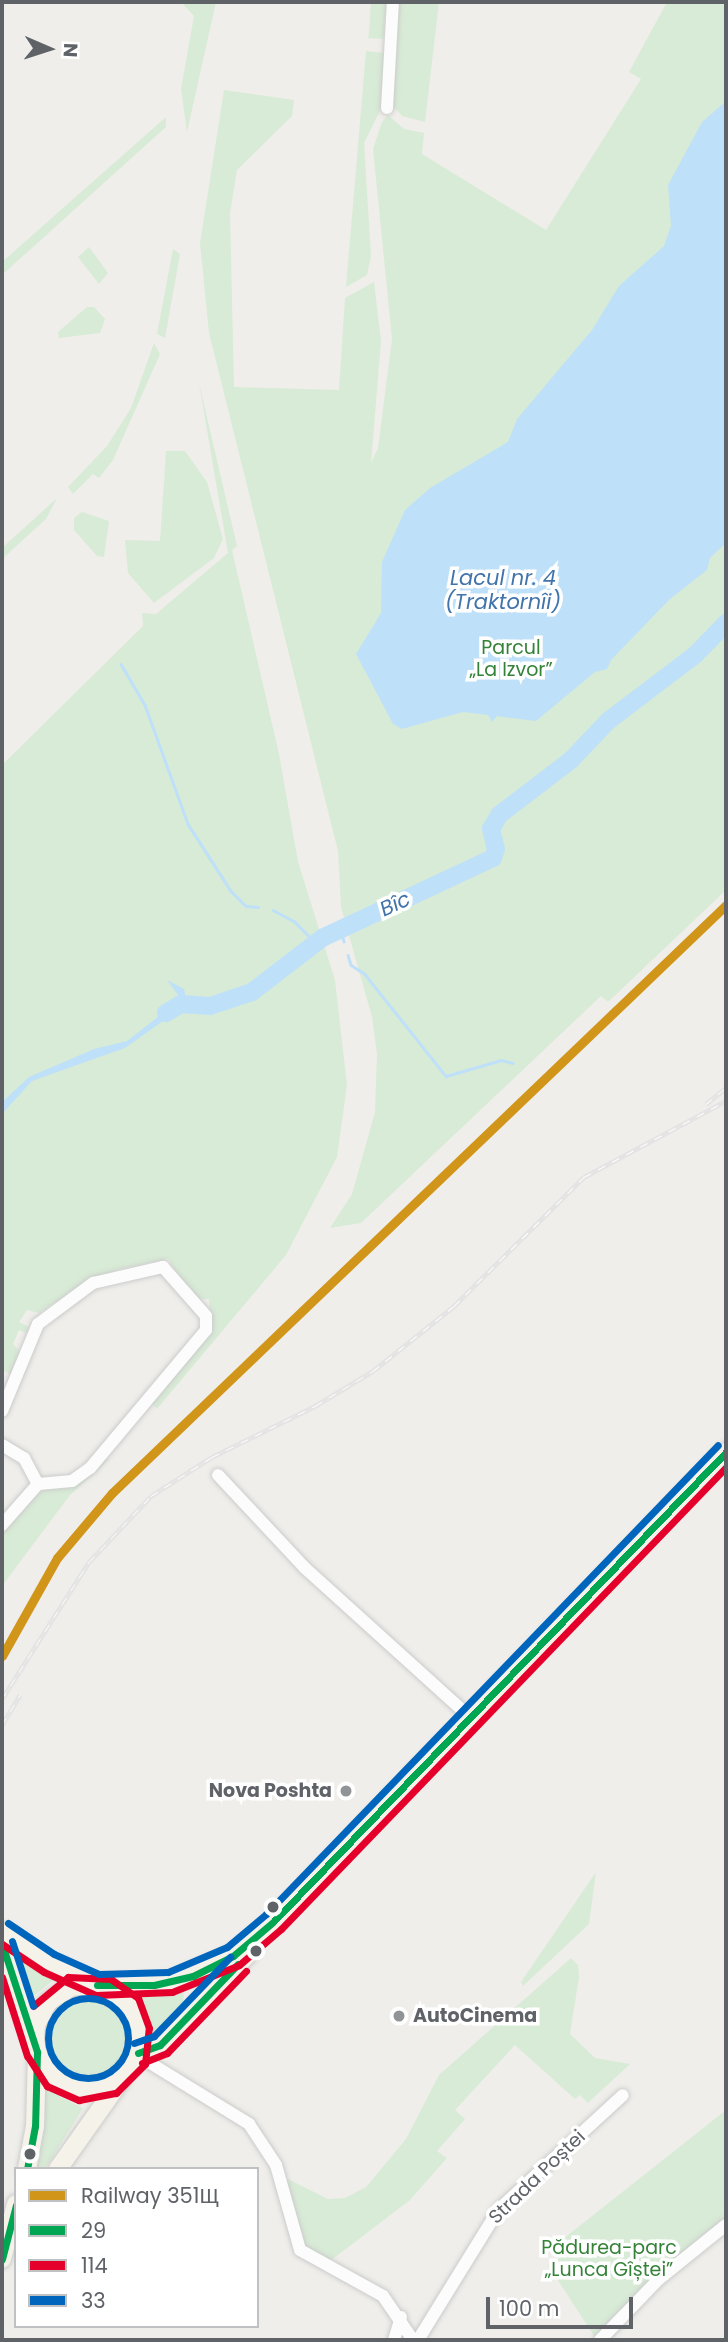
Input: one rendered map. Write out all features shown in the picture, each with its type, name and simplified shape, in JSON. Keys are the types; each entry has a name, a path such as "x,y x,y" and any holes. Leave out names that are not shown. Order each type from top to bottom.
{"main road":[{"path":"138,2054 154,2049 168,2037 273,1922 726,1452"},
{"path":"27,2167 35,2126 36,2025 48,2002 71,1987 154,1985 194,1976 233,1956 273,1922"},
{"path":"2,1932 49,1964 120,1996 135,2015 138,2054 59,2167"},
{"path":"2,1944 44,2067 68,2087 99,2089 127,2073"},
{"path":"7,2251 14,2214"}],"street":[{"path":"387,108 393,2"},
{"path":"2,1411 38,1324 93,1283 163,1267 206,1316 206,1330 200,1338 90,1468 72,1480 38,1484 2,1525"},
{"path":"2,1445 23,1458 38,1484"},
{"path":"218,1475 305,1568 471,1718"},
{"name":"Strada Poștei","path":"138,2054 249,2124 276,2165 300,2250 383,2296 416,2340 499,2209 623,2095"},
{"path":"600,2340 678,2261 726,2225"},
{"path":"394,2340 401,2317"}],"green space":[{"path":"181,2 216,2 187,132 181,89 194,16"},
{"path":"371,2 386,3 383,39 368,38"},
{"path":"398,2 439,2 425,122 402,116 393,106"},
{"name":"Parcul „La Izvor”","path":"667,2 726,2 726,890 608,1002 601,996 361,1223 330,1228 352,1194 375,1112 377,1054 372,1017 341,907 338,851 209,333 200,243 224,90 294,100 292,116 237,170 230,213 234,387 339,390 345,298 374,282 381,341 371,463 378,448 392,339 373,149 382,122 388,115 404,129 424,133 422,154 546,230 641,79 629,72"},
{"path":"366,51 384,53 384,103 364,143 371,256 367,275 346,287"},
{"path":"166,117 166,127 2,275 2,262"},
{"path":"89,247 108,273 99,284 78,257"},
{"path":"173,249 180,254 165,338 157,334"},
{"path":"87,307 94,307 105,319 100,333 59,338 58,332"},
{"path":"154,343 160,354 113,460 99,478 93,474 73,494 68,487 107,446 131,408"},
{"path":"199,383 237,546 232,550 279,754 298,862 335,980 347,1085 337,1157 286,1255 157,1409 152,1404 194,1350 206,1341 211,1324 209,1299 194,1299 168,1259 119,1269 79,1286 39,1313 27,1310 19,1322 29,1327 26,1333 19,1330 13,1344 20,1352 13,1375 2,1370 2,765 143,626 142,613 156,614 228,553"},
{"path":"166,451 185,451 207,482 223,539 214,558 154,603 128,573 125,540 160,541"},
{"path":"57,498 46,519 2,559 2,548"},
{"path":"82,512 109,521 104,557 97,556 74,530 74,518"},
{"path":"110,1459 70,1495 2,1586 2,1533 8,1525 34,1496 100,1460"},
{"path":"596,1872 589,1924 523,1986 521,1982"},
{"path":"571,1958 578,1965 579,1977 570,2034 595,2058 630,2064 588,2103 580,2095 575,2099 515,2045 455,2110 465,2119 437,2151 447,2158 410,2200 330,2261 306,2248 286,2185 288,2179 328,2199 345,2198 366,2187 406,2139 439,2075"},
{"path":"24,1959 57,1977 31,1998 19,1962"},
{"path":"184,1990 183,2005 153,2038 150,2018 138,1996"},
{"path":"87,1993 104,1997 118,2006 127,2020 131,2037 127,2054 118,2068 104,2077 87,2081 70,2077 56,2068 47,2054 43,2037 47,2020 56,2006 70,1997"},
{"path":"45,2089 83,2108 46,2167 36,2167"},
{"name":"Pădurea-parc „Lunca Gîștei”","path":"726,2110 726,2220 662,2268 596,2339 548,2265 564,2253 558,2243"}],"water":[{"name":"Lacul nr. 4 (Traktornîi)","path":"726,101 726,543 710,558 707,570 670,599 611,660 607,669 595,672 536,721 497,716 492,722 488,715 463,712 402,729 393,724 356,654 381,613 382,562 405,510 430,488 508,442 517,419 592,330 619,286 664,246 671,226 668,185 702,122"},
{"path":"167,980 184,989 187,1004 125,1048 32,1081 2,1114 2,1102 29,1077 94,1049 127,1041 181,999"}],"waterway":[{"name":"Bîc","path":"166,1013 181,1004 210,1006 252,992 322,938 493,858 496,849 491,829 499,815 571,760 608,721 695,655 726,623"},
{"path":"121,664 145,705 188,824 231,891 246,906 258,907"},
{"path":"273,910 294,921 316,943"},
{"path":"340,928 344,941"},
{"path":"348,955 351,965 364,973 446,1076 501,1060 513,1063"}],"railway":[{"path":"706,1104 726,1088"},
{"path":"2,1699 89,1562 151,1496 212,1457 315,1406 373,1371 454,1306 584,1177 726,1101"},
{"path":"2,1725 20,1695"}],"rail line":[{"name":"351Щ","path":"2,1656 57,1558 112,1493 726,905"}],"transit line":[{"name":"33","path":"8,1923 54,1954 99,1974 168,1972 227,1947 266,1914 718,1445"},
{"name":"29","path":"97,1985 154,1985 193,1976 233,1956 273,1922 726,1452"},
{"name":"114","path":"2,1944 44,1972 96,1995 172,1992 239,1965 281,1929 726,1467"},
{"name":"33","path":"12,1941 33,2006"},
{"name":"29","path":"2,1944 37,2052 35,2126 27,2167"},
{"name":"33","path":"134,2043 154,2036 230,1957"},
{"name":"29","path":"138,2053 160,2045 238,1964"},
{"name":"114","path":"142,2063 167,2053 246,1971"},
{"name":"114","path":"2,1977 27,2056"},
{"name":"114","path":"28,2057 47,2086 79,2100 116,2093 145,2064 149,2028 138,1998 111,1979 68,1977 33,2006"},
{"name":"33","path":"88,1998 103,2001 116,2010 125,2023 128,2038 125,2053 116,2066 103,2075 88,2078 73,2075 60,2066 51,2053 48,2038 51,2023 60,2010 73,2001 88,1998"},
{"name":"29","path":"2,2259 14,2213"}],"place":[{"name":"Nova Poshta","path":"346,1791"},
{"name":"AutoCinema","path":"399,2016"}]}
